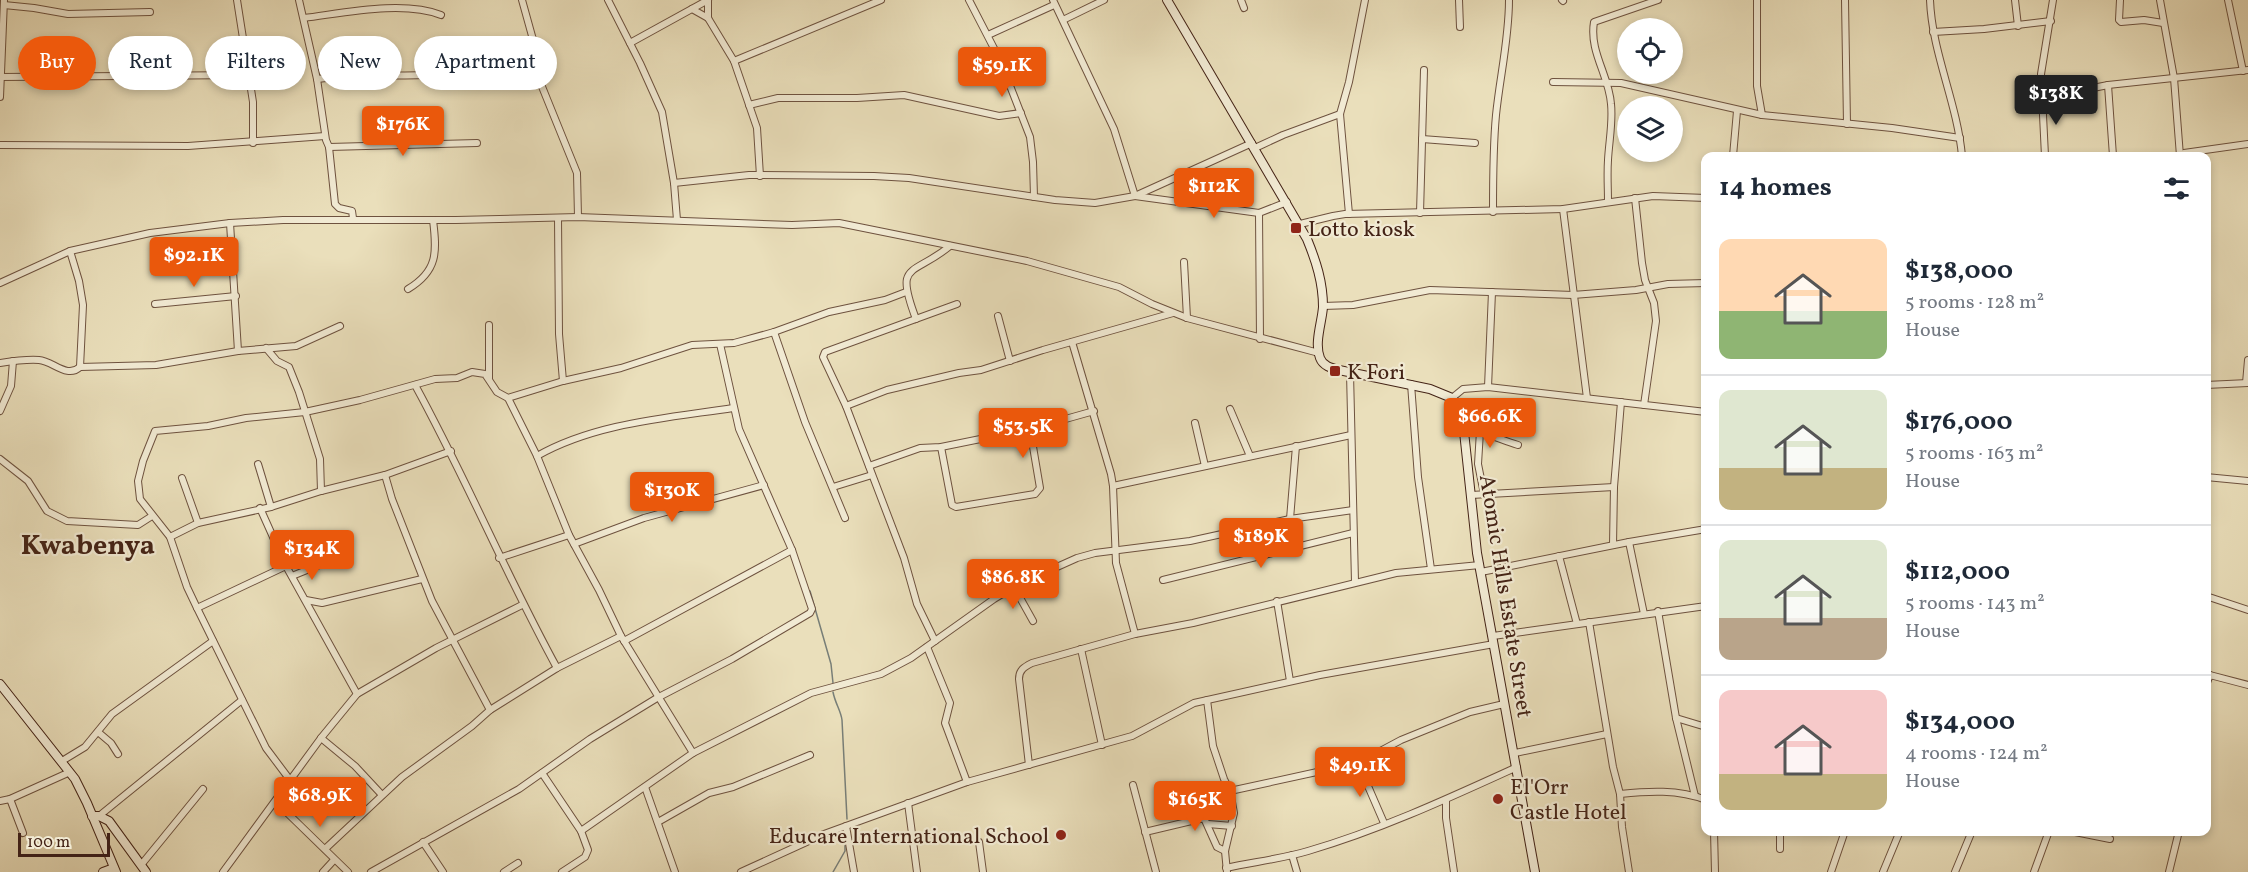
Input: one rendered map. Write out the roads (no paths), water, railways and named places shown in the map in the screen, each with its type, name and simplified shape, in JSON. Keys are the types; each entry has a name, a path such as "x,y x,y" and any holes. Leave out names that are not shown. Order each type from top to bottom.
{"street":[{"path":"237,0 242,36"},
{"path":"299,0 329,147 335,204 339,208 352,211 353,218"},
{"path":"522,0 532,36"},
{"path":"608,0 662,112 674,183 677,220"},
{"path":"630,43 708,0 708,18"},
{"path":"734,61 881,0"},
{"path":"969,0 988,35 1030,137 1034,197"},
{"path":"1063,20 1104,0"},
{"path":"1167,0 1300,224 1318,265 1323,306 1319,353 1320,360 1325,365 1350,373 1411,384 1452,398 1462,389 1488,387 1701,411"},
{"path":"1241,0 1244,8"},
{"path":"1349,214 1340,114 1349,82 1365,0"},
{"path":"1460,0 1460,27"},
{"path":"1493,212 1493,152 1509,0"},
{"path":"1608,202 1611,104 1608,83 1594,49 1594,22 1658,0"},
{"path":"1757,0 1757,86 1762,115"},
{"path":"1845,0 1847,124"},
{"path":"1930,0 1933,32 1954,103 1962,152"},
{"path":"2015,0 2018,26"},
{"path":"2045,152 2042,62 2053,0"},
{"path":"2120,0 2119,20 2121,22 2144,20 2163,23"},
{"path":"2160,0 2174,78 2180,152"},
{"path":"2043,98 2108,85 2246,71 2228,0"},
{"path":"0,97 4,3 68,14 150,12"},
{"path":"988,35 1054,3 1114,129 1135,196"},
{"path":"304,18 400,8 422,9 441,15"},
{"path":"692,9 708,18 734,61 757,128 760,176"},
{"path":"1933,32 2018,26 2051,21"},
{"path":"1420,213 1424,70"},
{"path":"1,77 205,75"},
{"path":"317,80 364,76 414,76"},
{"path":"1553,82 1621,83 1737,111 1960,138"},
{"path":"2108,85 2113,152"},
{"path":"251,90 253,142"},
{"path":"543,90 577,173 579,217"},
{"path":"749,105 778,98 857,98 904,95 999,116 1021,113"},
{"path":"1733,152 1737,111"},
{"path":"674,183 760,176 874,176 909,178 1034,197 1095,203 1135,196 1254,145 1340,114"},
{"path":"0,145 178,146 325,136"},
{"path":"1422,139 1474,143"},
{"path":"329,147 477,142"},
{"path":"2191,152 2248,144"},
{"path":"1300,224 1349,214 1563,209 1669,195 1701,198"},
{"path":"1135,196 1259,213 1287,202"},
{"path":"1635,198 1642,263 1645,280 1654,303 1656,321 1644,405"},
{"path":"1563,209 1587,398"},
{"path":"1259,213 1260,339"},
{"path":"0,283 70,251 150,233 230,223 353,218 434,220 579,217 792,225 839,223 1027,261 1119,287 1187,318 1319,353"},
{"path":"558,218 559,334 563,381"},
{"path":"408,289 426,277 434,261 434,220"},
{"path":"230,223 238,351"},
{"path":"916,319 906,292 905,283 910,271 936,257 950,246"},
{"path":"70,251 83,305 80,367"},
{"path":"1184,262 1187,318"},
{"path":"1323,306 1353,305 1430,290 1574,295 1701,283"},
{"path":"508,398 563,381 621,368 692,345 734,343 774,332 829,312 885,300 906,292"},
{"path":"1488,387 1492,292"},
{"path":"155,304 236,296"},
{"path":"935,641 917,604 904,558 846,406 823,357 825,352 957,304"},
{"path":"846,406 909,384 959,372 981,370 1174,313"},
{"path":"998,316 1010,361"},
{"path":"489,325 489,378 497,392 508,398 537,456 569,535 622,638 693,753"},
{"path":"0,363 40,360 67,371 78,370 80,367 156,365 238,351 303,344 340,326"},
{"path":"774,332 805,422 844,518"},
{"path":"1072,342 1094,411 1113,486 1114,551 1135,634"},
{"path":"371,872 519,789 600,733 657,698 732,659 810,613 812,609 792,550 739,429 720,344"},
{"path":"266,348 277,361 291,370 320,459 321,491"},
{"path":"2211,385 2247,382 2248,360"},
{"path":"0,411 11,386 13,361"},
{"path":"290,780 266,748 242,700 187,587 170,537 140,499 138,486 143,461 155,430 208,426 246,418 305,412 440,378 457,378 472,372 478,372 489,378"},
{"path":"1350,373 1355,582"},
{"path":"1411,384 1418,477 1431,569"},
{"path":"415,385 452,452 522,605 557,668"},
{"name":"Atomic Hills Estate Street","path":"1452,398 1462,413 1466,430 1471,495 1481,569 1535,872"},
{"path":"1613,545 1614,487 1621,402"},
{"path":"537,456 566,442 603,431 733,408"},
{"path":"1230,409 1250,456"},
{"path":"869,466 920,448 941,447 1030,429 1094,411"},
{"path":"1195,423 1204,466"},
{"path":"941,447 952,505 956,507 1035,494 1040,488 1030,429"},
{"path":"1466,430 1480,431 1518,446"},
{"path":"1480,431 1478,464 1484,494"},
{"path":"1113,486 1352,435"},
{"path":"1290,519 1296,446"},
{"path":"170,537 198,523 270,507 385,475 452,452"},
{"path":"0,459 28,481 46,511 64,520 138,525 152,516"},
{"path":"258,464 270,507"},
{"path":"385,475 422,579 452,641 490,710"},
{"path":"833,488 872,475"},
{"path":"2211,477 2248,481"},
{"path":"182,478 198,523"},
{"path":"574,544 644,518 764,485"},
{"path":"1471,495 1614,487"},
{"path":"260,508 286,566 357,694"},
{"path":"581,831 693,753 811,693 882,674 927,647 1014,587 1077,558 1190,541 1290,519 1353,510"},
{"path":"1029,765 1019,673 1032,663 1135,634 1204,620 1396,573 1431,569 1481,569 1701,531"},
{"path":"1163,580 1353,533"},
{"path":"499,558 569,535"},
{"path":"1629,542 1644,614"},
{"path":"325,849 421,762 472,726 490,710 557,668 622,638 792,550"},
{"path":"1559,556 1577,624"},
{"path":"292,576 324,563"},
{"path":"197,608 286,566"},
{"path":"306,600 322,603 422,579"},
{"path":"1014,587 1033,621"},
{"path":"2211,598 2248,610"},
{"path":"1276,601 1290,681"},
{"path":"315,616 322,603"},
{"path":"223,872 321,738 357,694 522,605"},
{"path":"741,872 824,834 967,782 1132,736 1177,711 1207,700 1290,681 1577,624 1701,607"},
{"path":"1658,611 1676,718 1695,796"},
{"path":"1589,622 1607,734 1620,794 1629,872"},
{"path":"62,761 85,747 112,714 213,640"},
{"path":"927,647 950,703 945,723 967,782"},
{"path":"1082,649 1102,745"},
{"path":"2211,675 2248,685"},
{"path":"0,684 27,721 62,761 82,790 96,816 115,870 103,872"},
{"path":"96,816 242,700"},
{"path":"1207,700 1213,746 1230,791 1234,813 1225,851 1227,870 1337,842 1446,800 1517,767"},
{"path":"1230,791 1358,763 1401,740 1470,712 1504,704"},
{"path":"1676,718 1701,726"},
{"path":"98,732 111,743 118,754"},
{"path":"1515,753 1607,734"},
{"path":"321,738 355,766 382,795"},
{"path":"658,822 709,793 733,787 810,755"},
{"path":"1358,763 1384,823"},
{"path":"0,801 10,799 70,772"},
{"path":"542,773 581,831 588,852 585,857 562,872"},
{"path":"1133,785 1156,872"},
{"path":"645,787 675,872"},
{"path":"96,816 109,821 143,868 203,789"},
{"path":"1620,794 1653,791 1701,798"},
{"path":"10,799 23,833"},
{"path":"1446,800 1446,818 1454,872"},
{"path":"276,802 348,872"},
{"path":"908,803 917,872"},
{"path":"1145,832 1204,818 1217,848 1225,851"},
{"path":"1208,824 1232,826"},
{"path":"846,826 854,872"},
{"path":"1714,836 1715,872"},
{"path":"1780,836 1780,849"},
{"path":"1831,872 1843,836"},
{"path":"1883,872 1898,836"},
{"path":"1955,872 1970,836"},
{"path":"2034,872 2047,836"},
{"path":"2095,836 2110,839"},
{"path":"2169,872 2178,836"},
{"path":"423,842 442,872"},
{"path":"979,842 983,872"},
{"path":"1292,855 1297,872"},
{"path":"323,872 334,860"},
{"path":"504,872 518,863"}],"waterway":[{"path":"810,591 831,664 833,683"},
{"path":"833,692 842,720 847,819"},
{"path":"833,872 845,851 845,839"}],"place":[{"name":"Lotto kiosk","path":"1296,228"},
{"name":"K Fori","path":"1335,371"},
{"name":"El'Orr Castle Hotel","path":"1498,799"},
{"name":"Educare International School","path":"1061,835"}],"district":[{"name":"Kwabenya","path":"88,544"}]}
